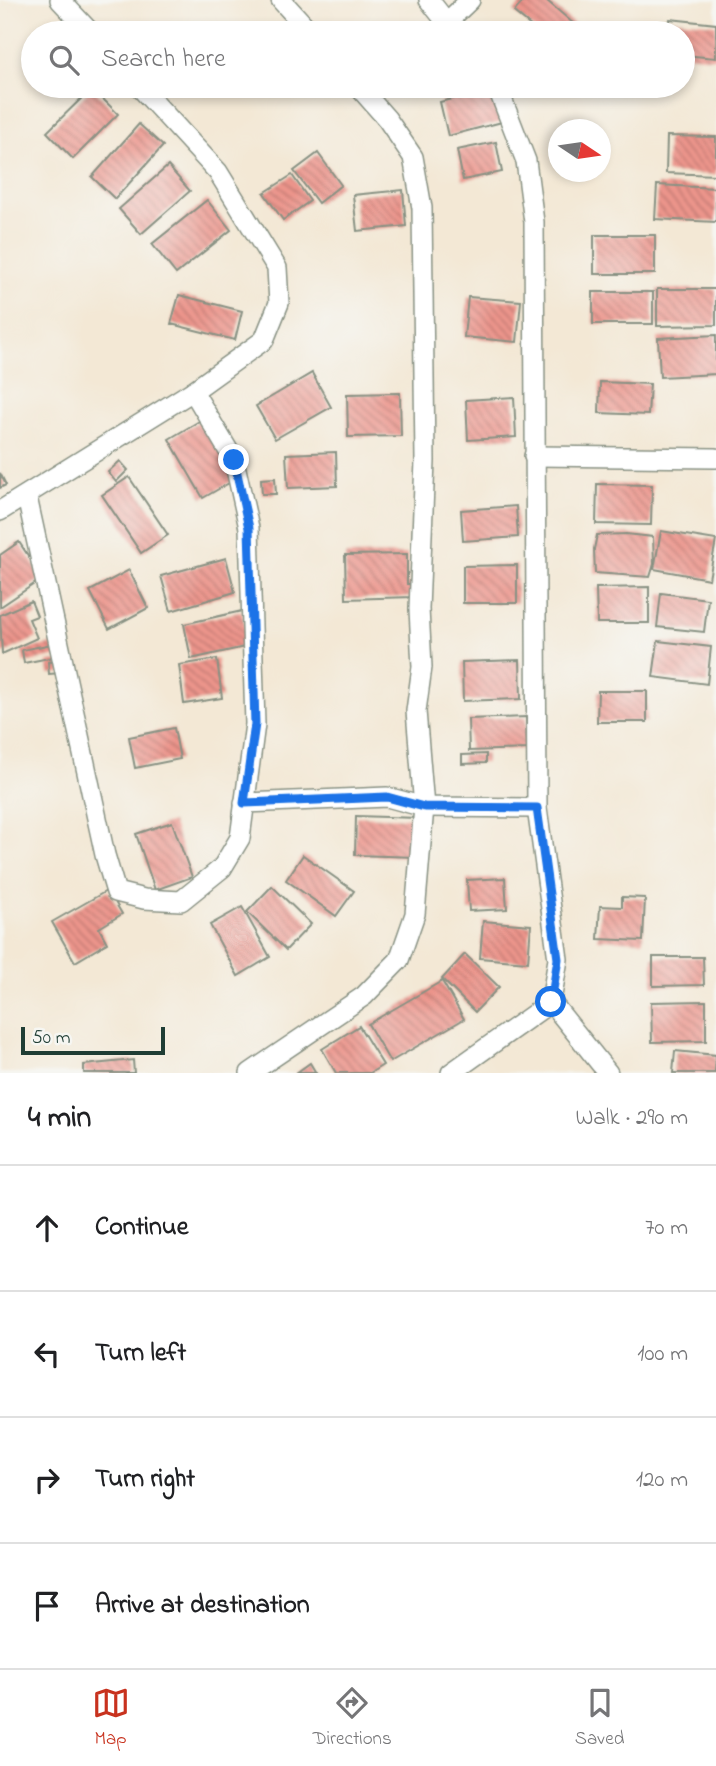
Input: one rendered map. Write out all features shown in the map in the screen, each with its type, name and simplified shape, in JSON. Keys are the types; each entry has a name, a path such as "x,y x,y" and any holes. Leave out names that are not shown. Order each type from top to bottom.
{"street":[{"path":"61,0 80,21"},
{"path":"281,0 300,21"},
{"path":"429,0 446,21"},
{"path":"456,21 470,0"},
{"path":"0,511 27,497 193,391 264,340 279,303 277,268 218,172 150,98"},
{"path":"250,1073 364,996 399,960 415,914 424,807 416,711 422,667 419,610 425,461 422,208 413,157 387,119 369,98"},
{"path":"452,1073 551,1002 558,959 537,808 534,222 526,161 502,98"},
{"path":"27,497 105,855 117,892 144,899 181,901 222,868 240,838 255,724 249,528 234,460 193,391"},
{"path":"534,456 716,458"},
{"path":"244,803 387,797 424,807 537,808"},
{"path":"551,1002 608,1073"}],"building":[{"path":"524,0 546,0 570,21 525,21 514,12"},
{"path":"695,22 716,24 716,58 695,56"},
{"path":"82,98 102,98 118,114 73,159 47,132"},
{"path":"455,98 496,98 502,122 448,136 440,102"},
{"path":"139,124 163,146 115,199 92,177"},
{"path":"667,136 716,137 716,175 666,173"},
{"path":"496,142 502,172 463,180 457,150"},
{"path":"318,153 341,185 318,203 294,171"},
{"path":"168,166 190,191 141,234 119,209"},
{"path":"292,175 310,201 283,220 264,193"},
{"path":"657,185 716,188 716,222 655,219"},
{"path":"403,190 406,226 357,231 353,195"},
{"path":"207,200 231,230 176,274 152,244"},
{"path":"594,235 655,235 655,274 594,274"},
{"path":"657,289 716,289 716,325 657,326"},
{"path":"593,292 653,292 653,324 593,324"},
{"path":"179,295 242,311 235,340 171,324"},
{"path":"468,297 521,301 517,342 464,337"},
{"path":"716,335 716,374 660,377 658,338"},
{"path":"312,373 331,407 275,439 256,406"},
{"path":"600,382 650,384 648,415 599,413"},
{"path":"400,393 401,436 348,437 347,394"},
{"path":"514,397 516,437 468,440 466,400"},
{"path":"201,420 236,479 203,498 169,439"},
{"path":"336,452 337,486 288,488 286,454"},
{"path":"120,461 128,470 116,482 108,472"},
{"path":"0,473 6,485 0,488"},
{"path":"129,477 168,535 141,553 102,495"},
{"path":"275,478 276,494 262,494 261,479"},
{"path":"597,484 652,485 651,525 596,524"},
{"path":"516,506 518,537 463,541 461,510"},
{"path":"661,531 716,540 709,579 654,569"},
{"path":"597,535 653,537 654,564 650,577 595,573 594,549"},
{"path":"19,542 43,578 0,607 0,555"},
{"path":"407,554 407,584 413,584 413,597 346,599 345,555"},
{"path":"226,558 235,592 171,611 161,576"},
{"path":"517,565 517,603 463,603 463,566"},
{"path":"129,570 148,608 109,629 90,591"},
{"path":"649,587 649,623 597,623 596,588"},
{"path":"661,593 708,599 704,632 657,627"},
{"path":"31,601 37,616 29,619 37,638 2,654 0,615"},
{"path":"242,611 249,646 191,659 184,624"},
{"path":"658,641 711,647 707,684 653,677"},
{"path":"57,643 59,656 24,663 22,650"},
{"path":"217,659 222,698 184,704 179,665"},
{"path":"520,660 521,699 463,701 462,662"},
{"path":"60,661 61,673 49,674 48,662"},
{"path":"598,691 647,691 647,722 597,722"},
{"path":"526,717 527,749 469,751 468,719"},
{"path":"174,728 180,759 135,768 129,737"},
{"path":"486,754 486,763 462,764 462,755"},
{"path":"356,816 418,818 417,857 355,855"},
{"path":"172,822 192,877 155,890 136,834"},
{"path":"303,855 354,891 336,916 286,880"},
{"path":"505,878 507,909 469,911 467,880"},
{"path":"272,886 311,924 286,950 247,912"},
{"path":"108,890 122,914 99,928 107,943 75,962 52,922"},
{"path":"622,897 645,898 643,941 598,939 600,906 622,907"},
{"path":"242,907 270,957 238,976 210,925"},
{"path":"483,921 531,925 528,962 480,958"},
{"path":"465,954 499,987 475,1012 442,979"},
{"path":"653,957 703,957 704,985 653,986"},
{"path":"442,981 464,1019 390,1062 368,1024"},
{"path":"706,1001 706,1041 652,1042 651,1002"},
{"path":"359,1026 383,1065 370,1073 336,1073 322,1049"},
{"path":"675,1051 716,1055 715,1073 673,1073"},
{"path":"133,1060 134,1073 84,1073 84,1065"},
{"path":"310,1063 316,1073 296,1073"}],"route":[{"path":"234,460 249,528 255,724 244,803 387,797 424,807 537,808 558,959 556,985 551,1002"}]}
